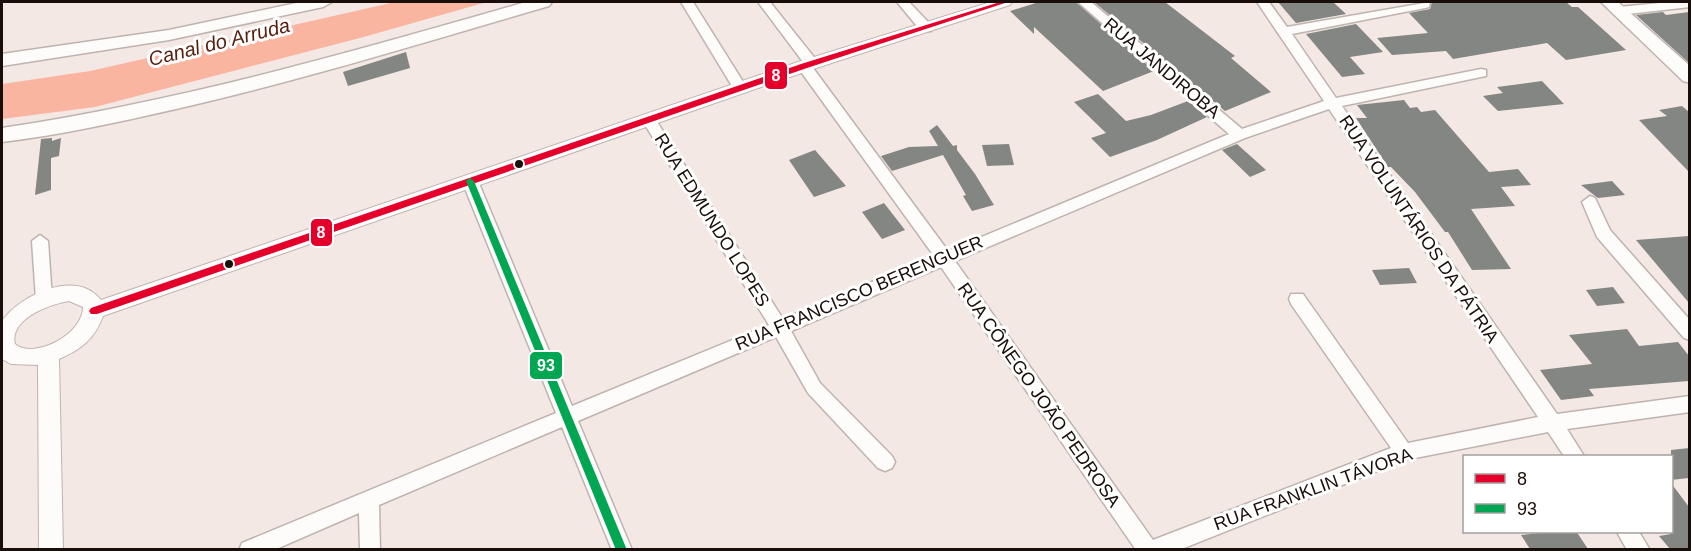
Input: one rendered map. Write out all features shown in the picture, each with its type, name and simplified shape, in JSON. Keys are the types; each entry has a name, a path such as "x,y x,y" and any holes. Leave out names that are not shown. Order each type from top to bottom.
{"main road":[{"path":"2,60 169,35 323,2"},
{"path":"2,135 79,125 187,102 312,69 543,2"},
{"path":"1614,6 1689,77"}],"street":[{"path":"687,2 740,88"},
{"name":"RUA CÔNEGO JOÃO PEDROSA","path":"764,2 1148,549"},
{"path":"903,2 926,28"},
{"path":"94,311 87,298 79,294 63,294 44,299 16,316 2,339 5,348 10,355 21,358 48,355 76,340 86,330 94,311 740,88 1005,2"},
{"name":"RUA JANDIROBA","path":"1084,2 1240,135"},
{"name":"RUA VOLUNTÁRIOS DA PÁTRIA","path":"1263,2 1574,455"},
{"path":"1614,6 1689,3"},
{"path":"1284,32 1425,4"},
{"name":"RUA FRANCISCO BERENGUER","path":"249,549 1240,135 1332,103 1481,73"},
{"name":"RUA EDMUNDO LOPES","path":"649,120 779,326 814,388 885,462"},
{"path":"470,181 622,549"},
{"path":"1590,202 1603,233 1689,333"},
{"path":"40,241 44,299"},
{"path":"1297,298 1404,452"},
{"path":"48,355 51,549"},
{"name":"RUA FRANKLIN TÁVORA","path":"1153,549 1404,452 1551,423 1689,404"},
{"path":"369,499 370,549"},
{"path":"1628,533 1640,549"}],"water":[{"name":"Canal do Arruda","path":"395,2 487,2 360,38 95,107 2,119 2,84 90,71"}],"building":[{"path":"1039,2 1076,2 1154,71 1103,91 1034,27 1034,34 1010,11"},
{"path":"1094,2 1165,2 1235,56 1231,58 1271,92 1225,111"},
{"path":"1278,2 1333,2 1346,14 1296,23"},
{"path":"1432,2 1566,2 1572,7 1578,7 1626,50 1566,60 1547,43 1453,59 1446,51 1392,55 1377,38 1428,33 1409,13 1430,9"},
{"path":"1663,12 1666,15 1689,12 1689,63 1636,15"},
{"path":"1356,24 1383,52 1350,57 1365,74 1342,77 1306,34"},
{"path":"406,52 410,68 348,86 343,72"},
{"path":"1542,81 1564,104 1498,111 1483,96 1503,93 1497,87"},
{"path":"1098,94 1126,121 1151,115 1188,101 1207,117 1157,140 1110,157 1091,138 1106,133 1074,102"},
{"path":"1404,100 1410,108 1417,107 1421,112 1435,110 1489,172 1518,169 1531,185 1501,187 1515,206 1471,209 1511,269 1472,270 1448,232 1445,232 1415,192 1391,167 1388,167 1356,118 1367,118 1357,105"},
{"path":"1682,106 1689,112 1689,172 1639,120 1667,116 1659,110"},
{"path":"937,125 953,146 957,145 957,150 994,205 972,211 963,196 966,195 943,155 892,171 881,156 909,147 938,146 929,131"},
{"path":"52,138 52,141 61,138 59,156 51,158 51,190 35,195 41,139"},
{"path":"1009,144 1014,165 987,166 982,145"},
{"path":"1237,144 1266,170 1250,177 1222,150"},
{"path":"815,150 846,186 814,197 789,160"},
{"path":"1612,181 1625,195 1598,198 1581,185"},
{"path":"884,203 905,230 882,239 862,212"},
{"path":"1689,236 1689,303 1636,240"},
{"path":"1409,268 1417,283 1380,285 1372,270"},
{"path":"1613,287 1625,303 1597,306 1586,290"},
{"path":"1627,329 1639,346 1678,342 1689,356 1689,381 1589,389 1594,396 1561,400 1540,370 1592,364 1569,335"},
{"path":"1689,448 1689,478 1673,480 1671,450"},
{"path":"1673,486 1689,507 1689,549 1670,549 1659,536 1673,533"},
{"path":"1577,533 1588,549 1530,549 1521,535"}],"transit line":[{"name":"8","path":"94,311 804,66 1005,2"},
{"name":"93","path":"470,181 622,550"}]}
